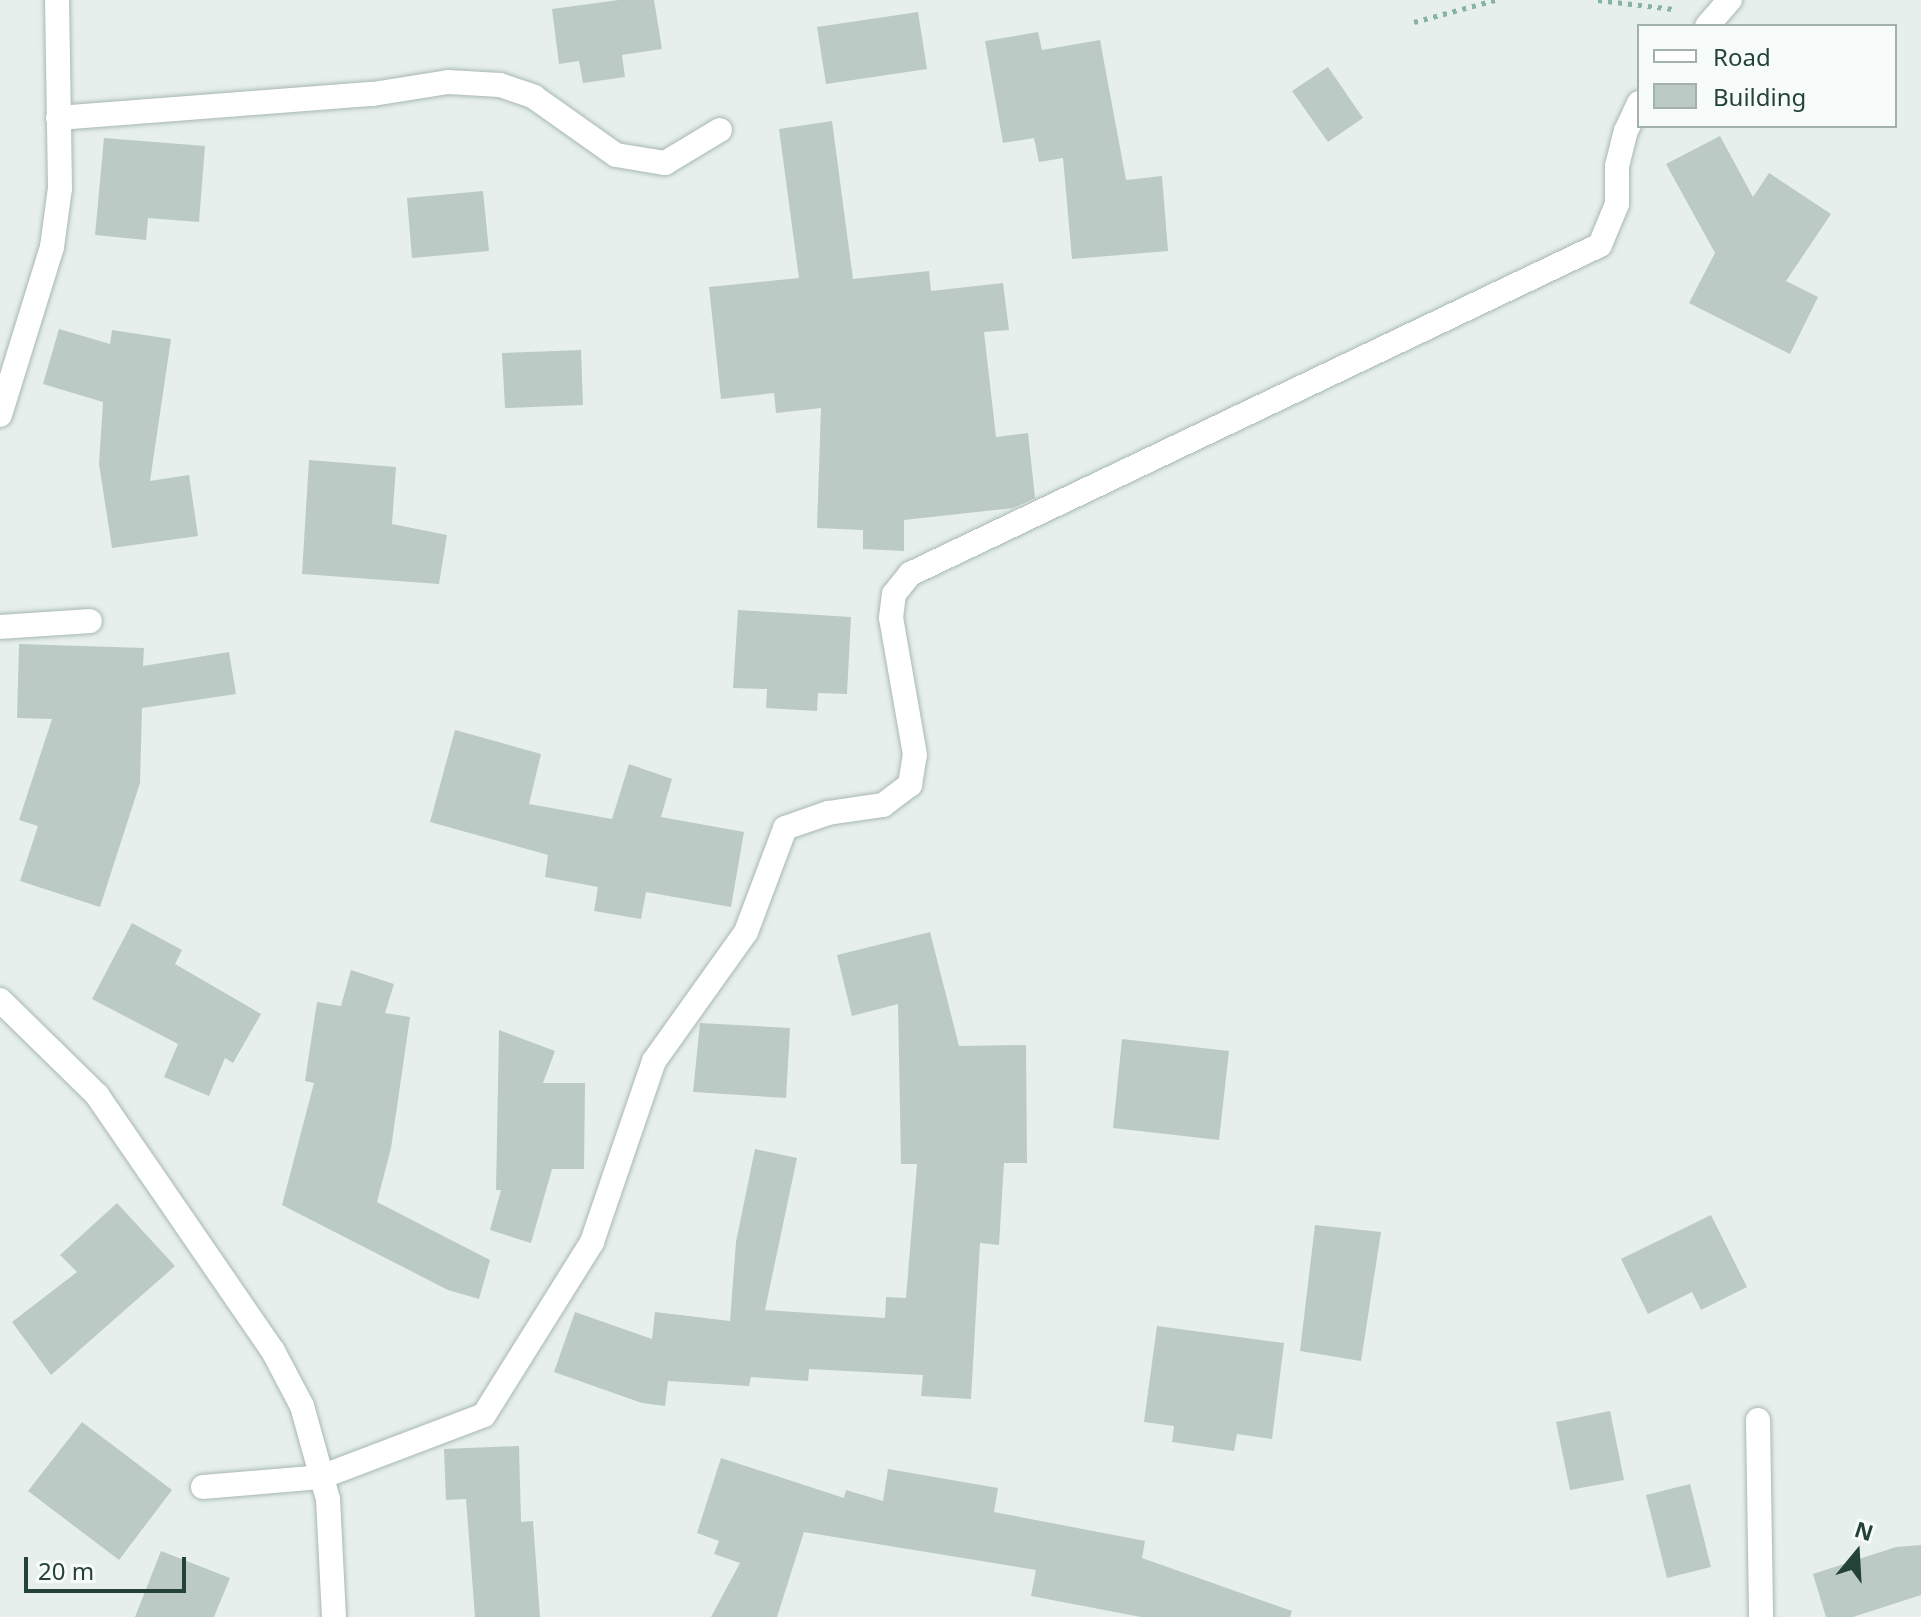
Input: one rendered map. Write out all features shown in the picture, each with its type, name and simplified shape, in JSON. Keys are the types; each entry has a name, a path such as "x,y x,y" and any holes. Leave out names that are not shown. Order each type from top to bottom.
{"street":[{"path":"0,415 52,247 60,188 57,0"},
{"path":"58,118 373,94 448,82 500,85 534,97 616,155 665,163 720,130"},
{"path":"203,1487 321,1477 484,1415 592,1242 654,1061 746,932 785,828 828,813 883,805 910,785 915,755 891,618 894,594 910,574 1600,245 1617,204 1617,166 1637,109"},
{"path":"0,627 90,621"},
{"path":"0,1000 97,1095 273,1351 302,1406 328,1499 334,1617"},
{"path":"1758,1420 1761,1617"}],"path":[{"path":"1414,22 1495,0"},
{"path":"1598,0 1718,13"}],"building":[{"path":"619,0 654,0 662,49 622,55 625,77 583,83 579,61 559,64 552,9"},
{"path":"918,12 927,69 826,84 817,27"},
{"path":"1038,32 1042,50 1100,40 1126,180 1162,176 1168,251 1072,259 1063,158 1039,162 1034,138 1003,143 985,41"},
{"path":"1328,67 1363,118 1328,142 1292,91"},
{"path":"832,121 853,279 929,271 931,291 1003,283 1009,330 984,332 996,437 1028,433 1035,498 1013,508 904,520 904,551 863,549 863,530 817,528 821,408 776,413 774,393 721,399 709,287 799,278 779,129"},
{"path":"1720,136 1753,197 1769,173 1831,214 1786,281 1818,297 1790,354 1689,303 1715,253 1666,164"},
{"path":"104,138 205,146 199,222 148,218 146,240 95,235"},
{"path":"483,191 489,251 412,258 407,198"},
{"path":"59,329 110,344 112,330 171,339 150,481 189,475 198,536 112,548 99,464 103,402 43,384"},
{"path":"581,350 583,405 505,408 502,353"},
{"path":"309,460 396,467 392,524 447,535 439,584 302,574"},
{"path":"738,610 851,617 847,694 818,693 817,711 766,708 767,689 733,688"},
{"path":"19,644 144,648 143,666 229,652 236,694 142,708 140,783 100,907 20,881 38,826 19,820 52,719 17,718"},
{"path":"455,730 541,754 529,804 612,819 629,764 672,779 661,817 744,832 731,907 646,892 641,919 594,911 598,887 545,877 548,855 430,822"},
{"path":"132,923 182,950 175,964 261,1014 233,1063 225,1058 209,1096 164,1077 178,1044 92,999"},
{"path":"930,932 959,1046 1026,1045 1027,1163 1004,1163 999,1245 980,1243 971,1399 921,1396 923,1375 809,1369 808,1381 751,1377 749,1386 668,1381 665,1406 642,1403 554,1372 575,1312 652,1339 655,1312 730,1321 736,1242 755,1149 797,1158 765,1310 885,1318 886,1297 906,1298 917,1164 901,1164 898,1004 852,1016 837,955"},
{"path":"351,970 394,984 385,1013 410,1017 391,1148 377,1202 490,1260 479,1299 448,1290 282,1205 314,1083 305,1081 317,1002 341,1006"},
{"path":"700,1023 790,1028 786,1098 693,1092"},
{"path":"499,1030 555,1051 543,1083 585,1083 584,1169 552,1169 531,1243 490,1230 501,1190 496,1190"},
{"path":"1122,1039 1229,1051 1219,1140 1113,1128"},
{"path":"117,1203 175,1266 51,1375 12,1322 77,1272 60,1255"},
{"path":"1711,1215 1747,1287 1701,1310 1692,1292 1648,1314 1621,1259"},
{"path":"1315,1225 1381,1232 1361,1361 1300,1351"},
{"path":"1157,1326 1284,1343 1272,1439 1237,1434 1234,1451 1172,1442 1174,1426 1144,1422"},
{"path":"1610,1411 1624,1480 1570,1490 1556,1422"},
{"path":"82,1422 172,1490 119,1560 28,1491"},
{"path":"519,1446 521,1522 533,1521 540,1617 475,1617 466,1499 446,1500 444,1449"},
{"path":"721,1458 844,1498 846,1490 883,1501 888,1469 998,1488 994,1512 1145,1541 1142,1558 1292,1611 1290,1617 1141,1617 1031,1596 1036,1570 804,1532 777,1617 711,1617 740,1563 714,1554 719,1541 697,1533"},
{"path":"1690,1484 1711,1567 1667,1578 1646,1495"},
{"path":"1921,1545 1921,1595 1853,1617 1826,1617 1813,1574 1896,1547"},
{"path":"161,1551 230,1578 214,1617 135,1617"}]}
